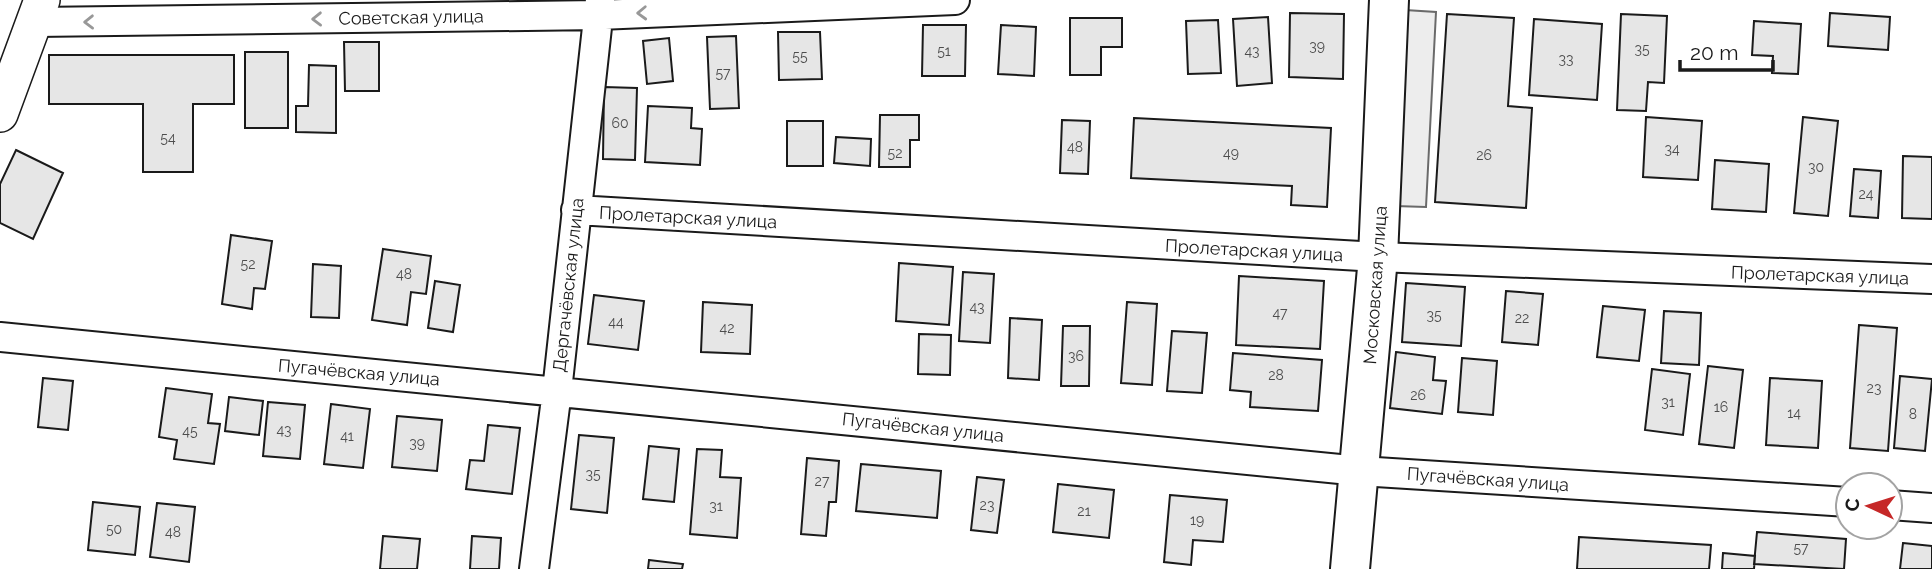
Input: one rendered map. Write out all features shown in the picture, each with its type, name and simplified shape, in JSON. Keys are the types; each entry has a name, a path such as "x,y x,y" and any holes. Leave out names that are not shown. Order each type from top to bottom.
{"main road":[{"name":"Московская улица","path":"1350,569 1378,257 1389,0"}],"street":[{"name":"Советская улица","path":"39,11 599,8 955,0"},
{"name":"Дергачёвская улица","path":"534,569 557,391 599,8"},
{"path":"0,114 39,11"},
{"name":"Пролетарская улица","path":"576,210 1378,257 1932,279"},
{"name":"Пугачёвская улица","path":"0,337 1360,471 1834,501"},
{"path":"1904,506 1932,508"}],"shaded area":[{"path":"1405,10 1436,12 1426,207 1395,206"}],"building":[{"path":"1290,13 1344,14 1343,79 1289,77"},
{"path":"1830,13 1890,17 1888,50 1828,46"},
{"path":"1447,14 1514,18 1508,106 1532,108 1526,208 1435,202"},
{"path":"1621,14 1667,16 1664,83 1648,82 1646,111 1617,110"},
{"path":"1268,17 1272,83 1237,86 1233,19"},
{"path":"1070,18 1122,18 1122,47 1101,47 1101,75 1070,75"},
{"path":"1534,19 1602,24 1597,100 1529,95"},
{"path":"1218,20 1221,73 1188,74 1186,21"},
{"path":"1754,21 1801,24 1798,74 1772,73 1773,56 1752,55"},
{"path":"923,25 966,25 965,76 922,76"},
{"path":"1001,25 1036,27 1034,76 998,74"},
{"path":"778,32 820,32 822,79 779,80"},
{"path":"736,36 739,108 710,109 707,37"},
{"path":"669,38 673,81 647,84 643,41"},
{"path":"344,42 379,42 379,91 345,91"},
{"path":"245,52 288,52 288,128 245,128"},
{"path":"49,55 234,55 234,104 193,104 193,172 143,172 143,104 49,104"},
{"path":"309,65 336,66 336,133 296,132 296,106 308,106"},
{"path":"604,87 637,88 635,160 603,159"},
{"path":"648,106 692,108 691,128 702,129 700,165 645,162"},
{"path":"880,115 919,115 919,140 910,140 910,167 879,167"},
{"path":"1646,117 1702,121 1698,180 1643,177"},
{"path":"1803,117 1838,121 1828,216 1794,213"},
{"path":"1134,118 1331,128 1327,207 1291,205 1292,186 1131,178"},
{"path":"1062,120 1090,121 1088,174 1060,173"},
{"path":"787,121 823,121 823,166 787,166"},
{"path":"836,137 871,139 870,166 834,163"},
{"path":"16,150 63,173 33,239 0,223 0,184"},
{"path":"1903,156 1932,157 1932,219 1902,218"},
{"path":"1715,160 1769,164 1766,212 1712,209"},
{"path":"1854,169 1881,171 1878,218 1850,216"},
{"path":"231,235 272,241 265,289 254,288 252,309 222,304"},
{"path":"383,249 431,256 426,294 411,292 407,325 372,320"},
{"path":"899,263 953,267 949,325 896,321"},
{"path":"313,264 341,266 339,318 311,317"},
{"path":"963,272 994,274 990,343 959,341"},
{"path":"1239,276 1324,281 1320,349 1236,345"},
{"path":"435,281 460,285 453,332 428,328"},
{"path":"1406,283 1465,287 1461,346 1402,342"},
{"path":"1506,291 1543,294 1538,345 1502,342"},
{"path":"594,295 644,301 638,350 588,344"},
{"path":"703,302 752,305 750,354 701,352"},
{"path":"1127,302 1157,304 1152,385 1121,383"},
{"path":"1603,306 1645,310 1639,361 1597,357"},
{"path":"1664,311 1701,313 1699,365 1661,363"},
{"path":"1010,318 1042,320 1039,380 1008,378"},
{"path":"1859,325 1897,328 1888,451 1850,448"},
{"path":"1063,326 1090,326 1089,386 1061,386"},
{"path":"1172,331 1207,333 1202,393 1167,391"},
{"path":"919,334 951,335 950,375 918,374"},
{"path":"1396,352 1435,357 1433,380 1446,381 1442,414 1390,408"},
{"path":"1233,353 1322,360 1318,411 1250,407 1251,392 1230,390"},
{"path":"1462,358 1497,361 1493,415 1458,412"},
{"path":"1708,366 1743,370 1734,448 1699,444"},
{"path":"1652,369 1690,374 1683,435 1645,430"},
{"path":"1900,376 1932,379 1925,451 1894,448"},
{"path":"43,378 73,381 68,430 38,427"},
{"path":"1770,378 1822,381 1818,448 1766,445"},
{"path":"166,388 212,394 208,423 220,424 214,464 174,459 177,440 159,437"},
{"path":"229,397 263,401 259,435 225,431"},
{"path":"268,402 305,405 300,459 263,456"},
{"path":"331,404 370,409 363,468 324,464"},
{"path":"397,416 442,420 437,471 392,467"},
{"path":"488,425 520,428 512,494 466,489 470,460 484,461"},
{"path":"579,435 614,438 607,513 571,509"},
{"path":"649,446 679,449 674,502 643,499"},
{"path":"697,449 722,450 720,477 741,478 737,538 690,534"},
{"path":"807,458 839,461 836,502 829,502 826,536 801,534"},
{"path":"861,464 941,471 937,518 856,511"},
{"path":"977,477 1004,480 997,533 971,530"},
{"path":"1058,484 1114,490 1109,538 1053,532"},
{"path":"1170,495 1227,500 1223,542 1193,540 1191,565 1164,562"},
{"path":"93,502 140,507 135,555 88,550"},
{"path":"157,503 195,507 189,562 150,557"},
{"path":"1757,532 1846,541 1844,569 1754,564"},
{"path":"383,536 420,539 417,569 380,569"},
{"path":"472,536 501,538 499,569 470,569"},
{"path":"1579,537 1711,545 1709,569 1577,569"},
{"path":"1903,543 1932,546 1932,569 1900,569"},
{"path":"1723,553 1755,556 1754,569 1722,569"},
{"path":"649,560 683,564 682,569 648,569"}]}
